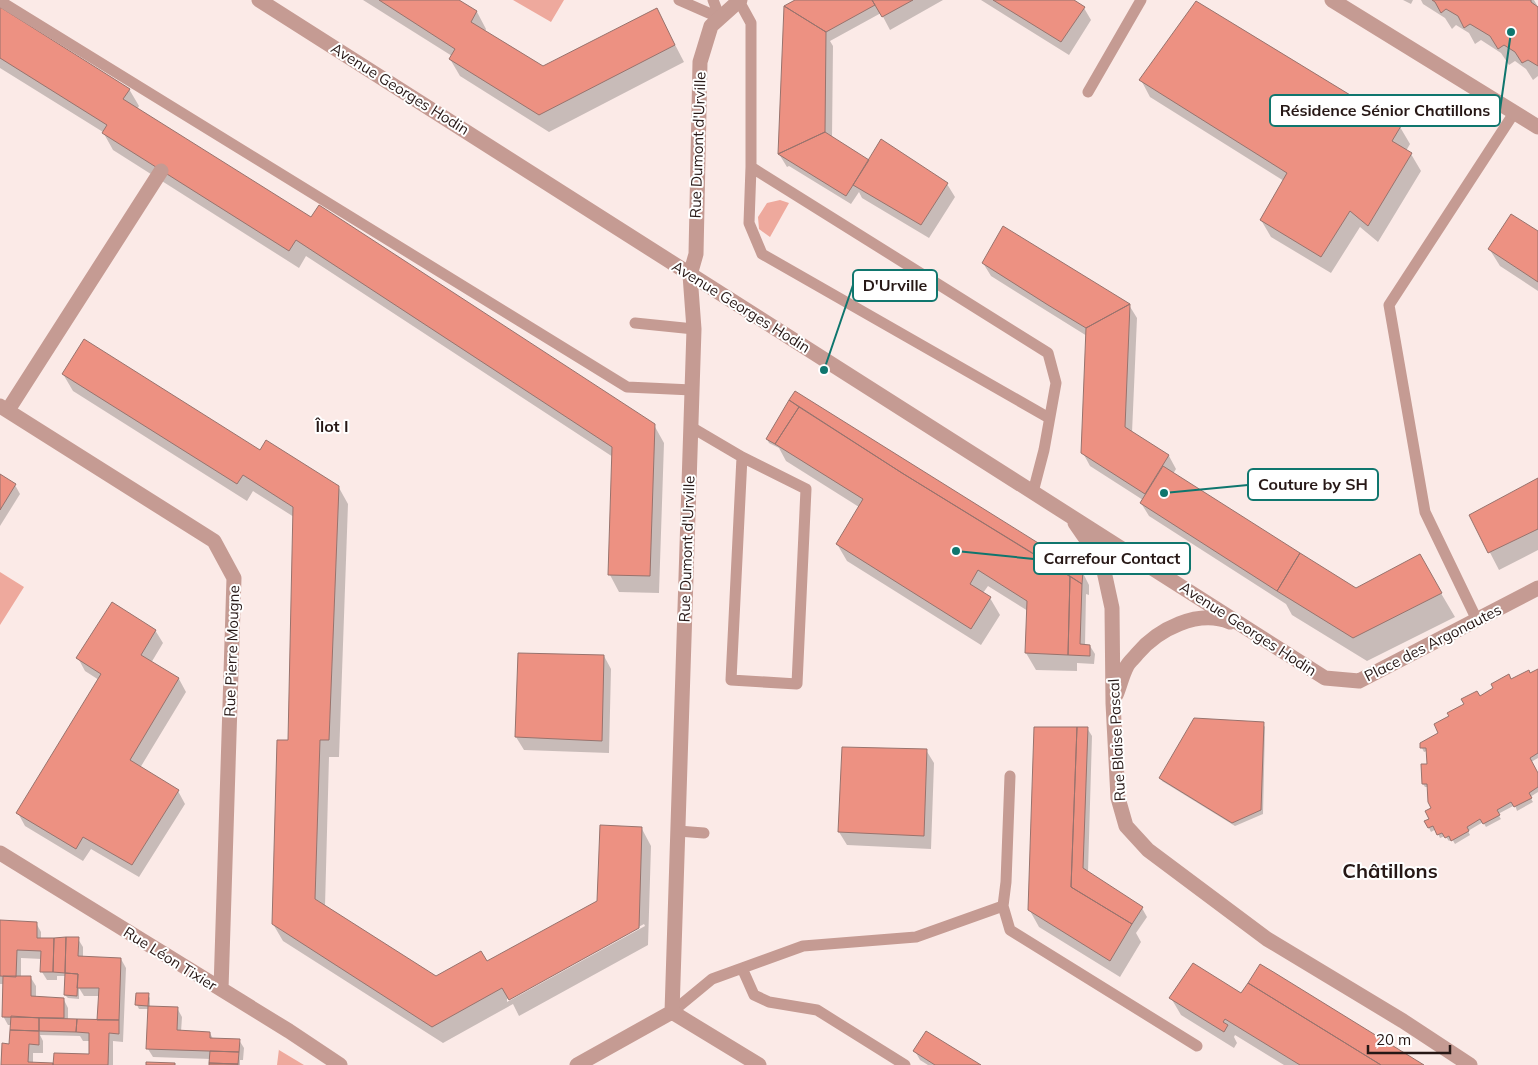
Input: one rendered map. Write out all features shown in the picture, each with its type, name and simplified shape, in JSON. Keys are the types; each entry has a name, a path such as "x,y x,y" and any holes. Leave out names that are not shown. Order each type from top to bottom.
{"street":[{"name":"Avenue Georges Hodin","path":"259,0 1325,678"},
{"name":"Rue Dumont d'Urville","path":"672,1012 694,329 690,275 696,254 700,62 711,26 740,0"},
{"path":"1332,0 1538,127"},
{"path":"4,408 161,171"},
{"name":"Rue Pierre Mougne","path":"4,408 214,540 234,578 221,990"},
{"name":"Rue Blaise Pascal","path":"1071,517 1102,562 1112,608 1113,703 1118,798 1126,826 1148,850 1263,936 1403,1021 1470,1065"},
{"name":"Place des Argonautes","path":"1325,678 1359,681 1538,588"},
{"path":"1113,703 1128,665 1146,643 1170,628 1193,619 1220,618 1246,628"},
{"name":"Rue Léon Tixier","path":"0,853 289,1031 340,1065"},
{"path":"577,1065 672,1012 759,1065"}],"lane":[{"path":"679,0 720,18"},
{"path":"713,0 720,18"},
{"path":"740,0 751,23 749,223 762,254 1050,418"},
{"path":"1088,92 1141,0"},
{"path":"0,1 627,387 692,390"},
{"path":"1477,620 1425,512 1390,305 1514,113"},
{"path":"751,167 1048,353 1056,383 1044,450 1033,492"},
{"path":"635,322 694,329"},
{"path":"691,427 742,457 806,489 797,684 731,680 742,457"},
{"path":"1010,776 1006,882 1003,906 1010,930 1197,1046"},
{"path":"678,831 704,833"},
{"path":"672,1012 712,979 803,946 916,937 1003,906"},
{"path":"742,968 754,995 769,1002 817,1010 905,1065"}],"shaded area":[{"path":"513,0 564,0 551,22"},
{"path":"780,200 789,203 770,237 759,229 758,217 767,203"},
{"path":"0,572 24,587 0,625"},
{"path":"279,1050 304,1065 277,1065"}],"building":[{"path":"379,0 459,0 477,11 471,22 543,66 657,8 675,45 539,115 449,59 455,49"},
{"path":"795,0 872,0 875,5 826,32 784,6"},
{"path":"872,0 913,0 882,17"},
{"path":"993,0 1074,0 1085,7 1061,42"},
{"path":"1432,0 1531,0 1538,7 1538,66 1528,60 1522,63 1515,52 1504,45 1498,49 1490,36 1470,24 1464,28 1458,16 1446,9 1441,13"},
{"path":"1196,1 1401,126 1392,141 1412,153 1368,226 1350,211 1321,257 1260,220 1287,173 1139,80"},
{"path":"784,6 826,32 825,132 778,154"},
{"path":"0,7 130,89 123,99 311,217 319,205 655,424 650,576 608,575 612,447 296,240 289,251 102,133 107,125 0,58"},
{"path":"825,132 869,160 846,196 778,154"},
{"path":"881,139 948,183 921,225 853,185"},
{"path":"1511,214 1538,231 1538,282 1488,249"},
{"path":"1003,226 1130,304 1086,328 1048,305 982,263"},
{"path":"1130,304 1125,427 1169,455 1145,494 1081,453 1086,328"},
{"path":"84,339 260,450 266,440 339,486 329,740 320,740 315,899 436,976 481,951 487,961 597,901 600,825 642,827 639,928 509,1000 502,988 432,1027 272,924 277,740 288,740 293,507 243,475 237,484 62,374"},
{"path":"795,391 1083,571 1082,584 902,473 789,400"},
{"path":"789,400 799,407 775,444 766,439"},
{"path":"799,407 1070,576 1068,655 1025,653 1027,601 978,570 970,584 991,597 971,629 836,544 863,499 775,444"},
{"path":"1163,466 1300,553 1277,591 1140,503"},
{"path":"0,474 16,484 0,510"},
{"path":"1538,478 1538,529 1488,553 1469,515"},
{"path":"1300,553 1356,588 1420,554 1442,593 1353,638 1277,591"},
{"path":"1070,576 1082,584 1080,644 1090,645 1090,656 1068,655"},
{"path":"112,602 156,630 141,655 179,678 130,760 179,790 132,865 83,837 76,849 16,813 101,674 76,658"},
{"path":"518,653 604,655 602,741 515,737"},
{"path":"1538,669 1538,753 1530,758 1538,773 1538,787 1529,793 1532,798 1514,807 1511,802 1497,810 1500,815 1483,824 1480,819 1467,827 1469,831 1451,841 1449,836 1445,838 1442,833 1437,835 1433,826 1428,828 1424,821 1429,819 1425,811 1431,808 1428,802 1427,784 1422,784 1421,764 1427,764 1426,748 1420,748 1420,743 1438,733 1434,724 1449,716 1447,713 1464,704 1461,699 1477,691 1480,696 1493,688 1491,684 1509,674 1511,679 1529,670 1530,673"},
{"path":"1194,718 1264,722 1261,810 1232,823 1159,778"},
{"path":"1034,727 1077,727 1071,887 1132,924 1110,961 1028,910"},
{"path":"1077,727 1088,727 1083,868 1143,907 1132,924 1071,887"},
{"path":"842,747 927,749 924,836 838,832"},
{"path":"0,920 37,922 37,938 54,938 53,972 40,972 41,951 17,950 16,977 0,976"},
{"path":"66,937 65,973 53,972 54,938"},
{"path":"66,937 79,937 78,956 121,958 119,1020 97,1020 99,988 77,988 78,974 65,973"},
{"path":"1193,963 1241,993 1248,983 1381,1065 1300,1065 1225,1019 1223,1022 1228,1025 1224,1032 1169,998"},
{"path":"1260,964 1424,1065 1381,1065 1248,983"},
{"path":"65,973 78,974 77,996 64,995"},
{"path":"3,976 31,976 31,996 64,998 64,1018 2,1017"},
{"path":"136,993 149,993 148,1006 135,1005"},
{"path":"148,1006 178,1007 177,1030 210,1032 210,1038 240,1039 239,1052 146,1049"},
{"path":"11,1016 39,1018 39,1031 10,1030"},
{"path":"39,1018 77,1019 76,1032 39,1031"},
{"path":"77,1019 119,1020 119,1034 109,1033 108,1065 53,1065 54,1053 89,1054 89,1033 76,1032"},
{"path":"10,1030 39,1031 39,1045 29,1044 28,1062 53,1063 53,1065 1,1065 2,1043 9,1044"},
{"path":"926,1031 981,1065 935,1065 913,1051"},
{"path":"210,1051 239,1052 238,1064 209,1063"},
{"path":"146,1062 175,1063 175,1065 146,1065"},
{"path":"209,1063 238,1064 238,1065 209,1065"}],"place":[{"name":"Résidence Sénior Chatillons","path":"1511,32"},
{"name":"D'Urville","path":"824,370"},
{"name":"Couture by SH","path":"1164,493"},
{"name":"Carrefour Contact","path":"956,551"}],"district":[{"name":"Îlot I","path":"332,426"},
{"name":"Châtillons","path":"1390,871"}]}
